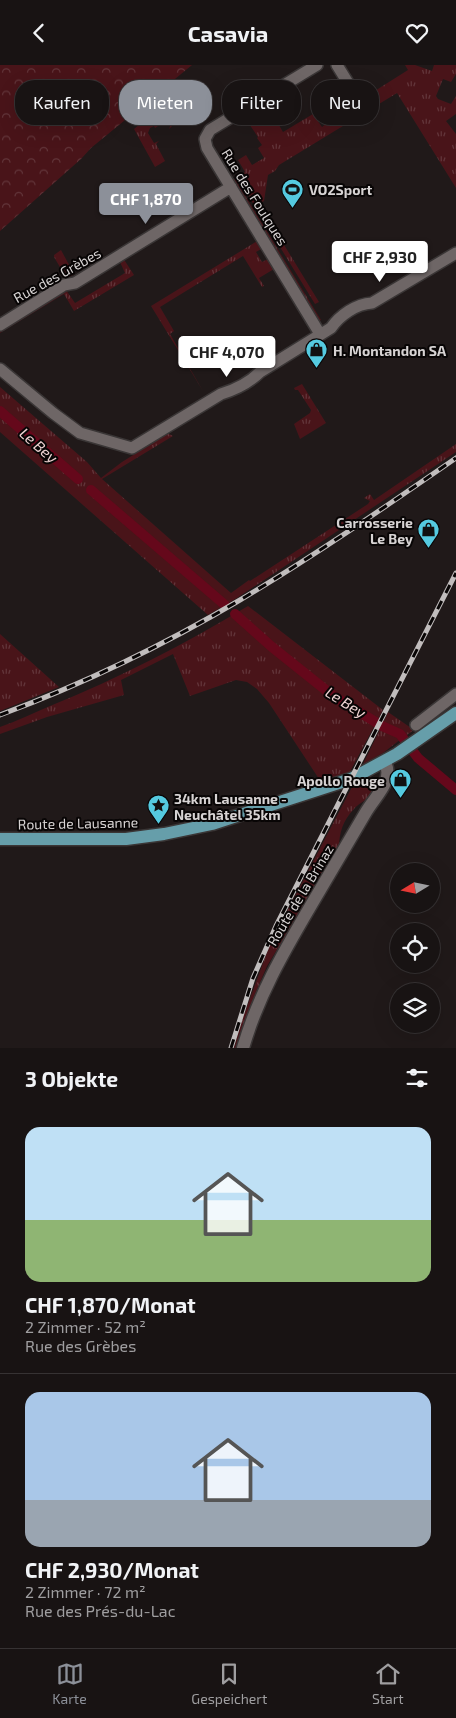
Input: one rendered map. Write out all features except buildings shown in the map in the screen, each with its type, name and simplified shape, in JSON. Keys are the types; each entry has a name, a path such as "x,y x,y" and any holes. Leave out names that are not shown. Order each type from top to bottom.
{"main road":[{"name":"Route de Lausanne","path":"0,839 118,839 164,834 227,820 351,779 397,754 456,713"}],"street":[{"name":"Rue des Foulques","path":"317,65 214,127 207,133 205,139 208,148 320,334"},
{"path":"337,65 346,80"},
{"name":"Rue des Grèbes","path":"0,325 64,285 75,283 231,187"},
{"path":"0,369 80,433 132,448 221,394 229,392 255,377 260,371 330,328 337,319 362,304 372,303 456,253"},
{"path":"416,725 456,694"},
{"name":"Route de la Brinaz","path":"243,1048 260,998 278,960 368,809 388,779 388,768 385,761"}],"green space":[{"path":"0,65 192,65 174,80 119,80 119,125 0,231"},
{"path":"405,65 415,65 432,71 434,65 456,65 456,74 451,82 443,79 436,96 438,99 451,104 456,96 456,114 446,121 456,134 456,188 397,93 379,104 379,88 408,70"},
{"path":"311,115 311,125 321,125 322,127 325,125 345,125 279,165 275,171 268,175 264,201 259,204 319,302 315,304 237,177 245,172 238,160 246,155 252,165 264,158 258,148 262,145 250,125 279,125 283,132 295,125 301,125 301,121"},
{"path":"139,125 160,125 155,128 154,126 150,128 148,133 154,143 159,141 156,144 165,161 155,167 134,129"},
{"path":"235,179 321,320 319,321 316,318 232,180"},
{"path":"259,240 263,248 256,252 262,262 270,258 274,269 259,278 264,286 262,287 243,256 160,307 174,331 170,334 203,391 151,306"},
{"path":"61,250 74,274 67,279 54,257"},
{"path":"123,258 134,275 74,311 64,294 0,333 0,328 66,290 75,303 125,273 120,262"},
{"path":"302,384 326,423 300,439 294,424 310,413 311,410 298,390 294,388"},
{"path":"0,387 87,462 101,478 122,462 167,434 173,436 102,479 231,593 368,504 370,501 364,498 370,494 374,500 456,444 456,452 237,598 208,615 0,432"},
{"path":"248,606 383,710 345,781 325,788 269,703 257,689 247,682 236,680 190,696 173,654 121,680 124,695 47,717 0,734 0,727 126,672 176,647"},
{"path":"0,634 59,687 0,711"},
{"path":"388,712 414,730 404,737 395,728 383,723"},
{"path":"381,727 397,734 401,739 383,753 363,764"},
{"path":"371,777 376,780 375,790 350,813 344,822 339,848 267,966 255,994 238,1048 234,1048 242,1020 270,944 353,785"}],"waterway":[{"name":"Le Bey","path":"0,411 78,479"},
{"name":"Le Bey","path":"91,490 225,605"},
{"name":"Le Bey","path":"235,614 272,647 332,695 382,726 400,734 418,758 456,790"}],"railway":[{"path":"0,715 92,677 153,648 211,617 322,549 456,458"},
{"path":"231,1048 253,978 276,926 456,573"}],"place":[{"name":"VO2Sport","path":"293,208"},
{"name":"H. Montandon SA","path":"317,369"},
{"name":"Carrosserie Le Bey","path":"429,549"},
{"name":"Apollo Rouge","path":"401,799"},
{"name":"34km Lausanne - Neuchâtel 35km","path":"158,825"}]}
